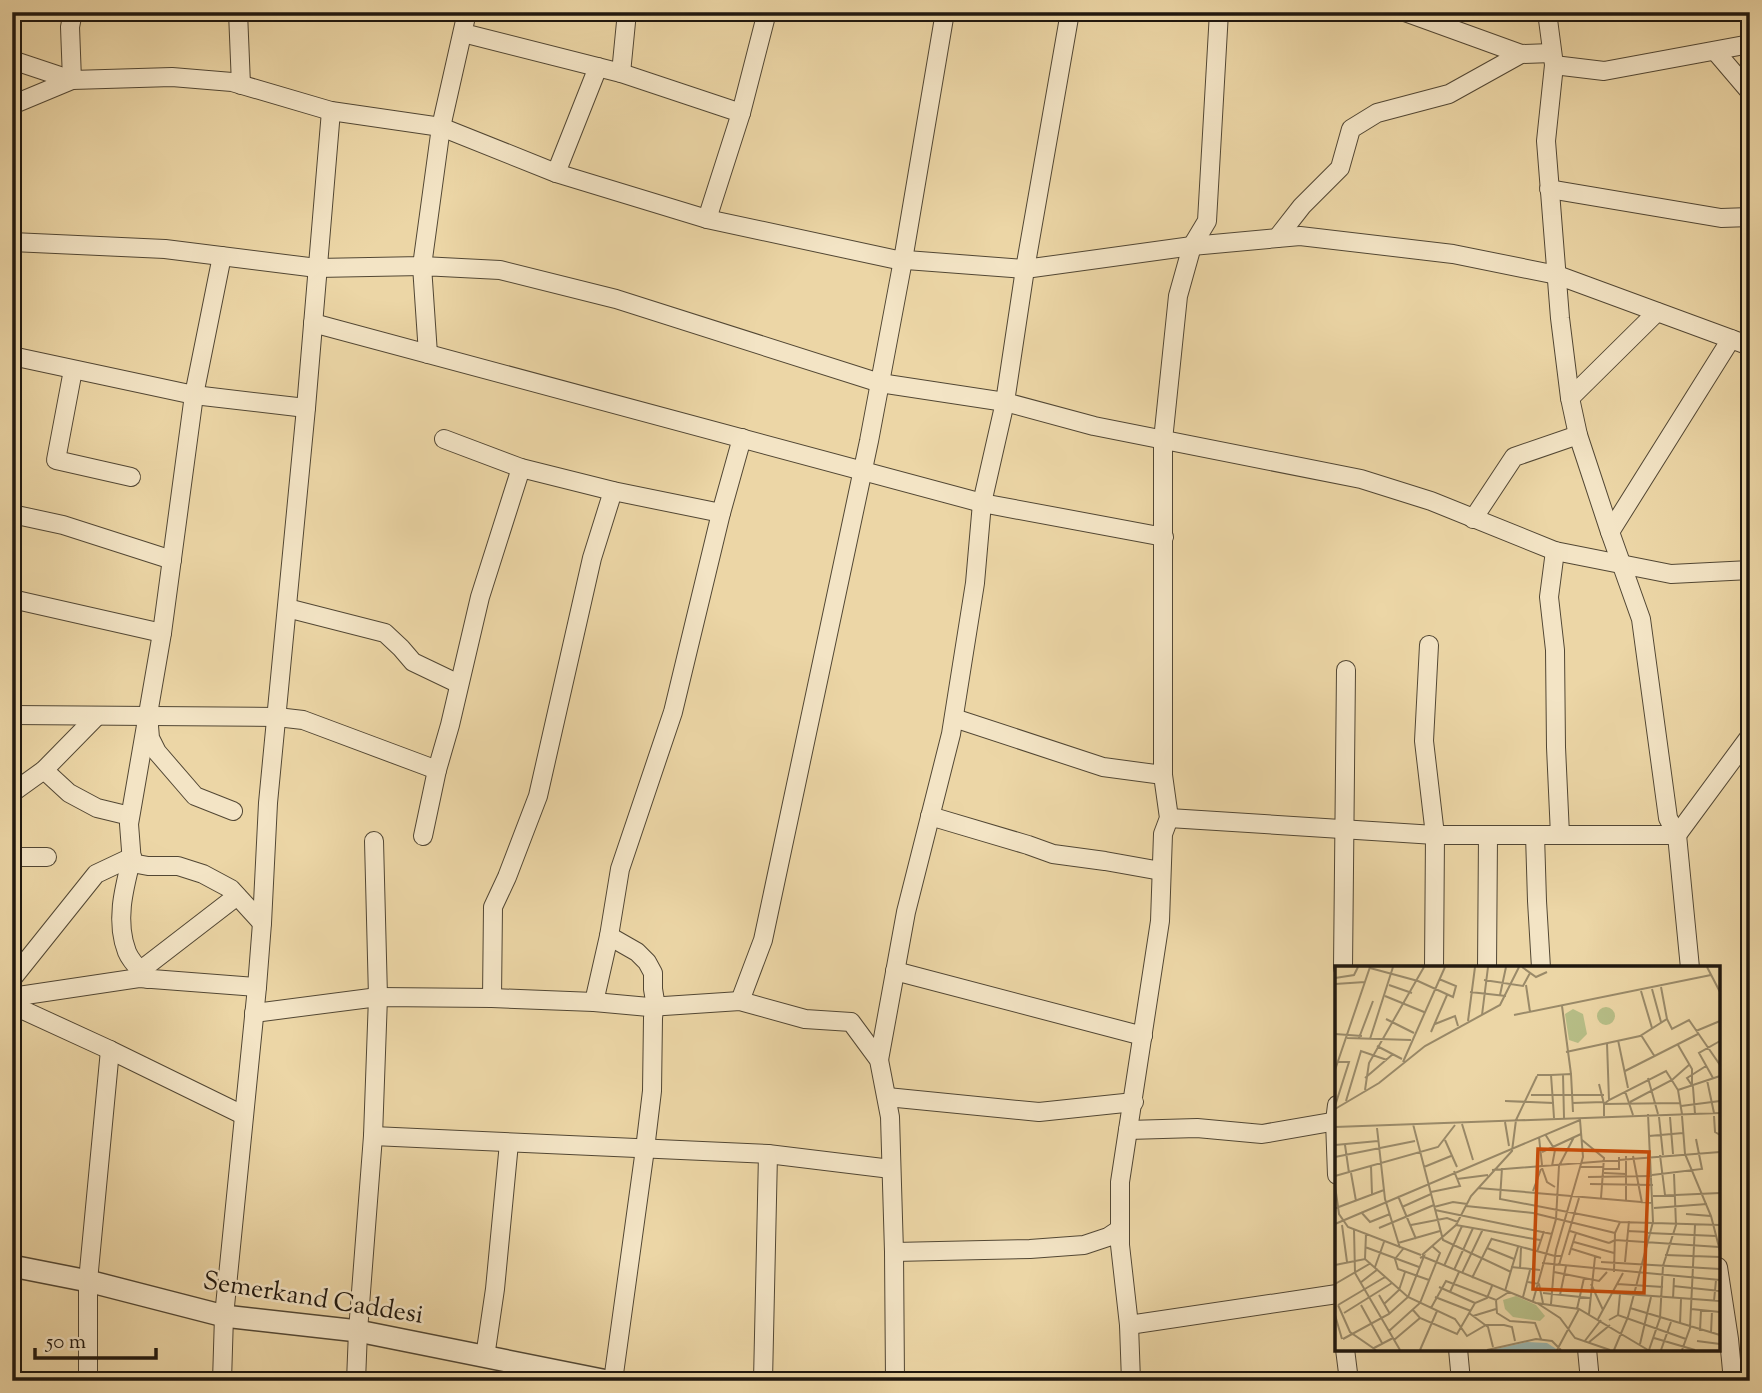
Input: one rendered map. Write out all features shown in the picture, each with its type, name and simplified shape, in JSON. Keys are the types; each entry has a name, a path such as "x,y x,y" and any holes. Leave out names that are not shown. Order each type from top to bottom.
{"street":[{"path":"72,80 70,27 73,12"},
{"path":"238,12 241,85"},
{"path":"428,354 422,266 441,127 467,12"},
{"path":"621,73 627,12"},
{"path":"707,219 741,113 767,12"},
{"path":"740,1001 763,940 863,471 903,260 945,12"},
{"path":"894,1381 890,1118 879,1060 906,912 954,718 975,583 982,503 1005,402 1070,12"},
{"path":"1131,1381 1120,1229 1120,1182 1160,921 1163,834 1169,818 1163,775 1163,439 1178,296 1192,246 1207,221 1219,12"},
{"path":"1405,12 1521,54 1604,71 1750,44"},
{"path":"1547,12 1553,59 1546,141 1570,398 1578,435 1609,532 1642,619 1668,818 1676,835 1690,966"},
{"path":"463,33 621,73 741,113"},
{"path":"1715,51 1750,92"},
{"path":"1277,238 1302,205 1340,168 1350,129 1377,113 1449,94 1521,54"},
{"path":"12,60 72,80 172,77 232,82 331,111 441,127 556,173 707,219 893,259 1026,268 1192,246 1300,236 1453,254 1557,275 1731,339 1749,342"},
{"path":"556,173 598,67"},
{"path":"12,105 72,80"},
{"path":"222,1381 223,1316 257,986 268,803 331,111"},
{"path":"1549,189 1721,218 1750,217"},
{"path":"12,242 165,249 317,268 422,266 500,270 616,299 880,383 1005,402 1094,426 1361,479 1431,501 1555,551 1671,574 1750,570"},
{"path":"222,256 194,395 162,633 129,824 132,863 178,866 203,874 231,890 262,923"},
{"path":"1570,398 1657,312"},
{"path":"313,323 982,503 1164,537"},
{"path":"1609,532 1731,339"},
{"path":"12,356 194,395 306,408"},
{"path":"73,370 55,460 131,477"},
{"path":"1473,519 1514,457 1578,435"},
{"path":"594,1002 620,869 673,712 742,438"},
{"path":"444,439 521,468 613,491 722,513"},
{"path":"423,836 480,597 521,468"},
{"path":"492,998 493,907 538,796 592,558 613,491"},
{"path":"12,514 63,525 172,560"},
{"path":"1555,551 1549,597 1555,650 1560,835"},
{"path":"12,599 162,633"},
{"path":"287,608 385,633 412,662 459,684"},
{"path":"1429,645 1424,741 1435,835 1434,966"},
{"path":"1343,966 1346,670"},
{"path":"12,715 277,717 303,720 437,770"},
{"path":"12,793 44,770 97,716"},
{"path":"148,716 150,738 157,752 195,796 233,811"},
{"path":"954,718 1103,767 1163,775"},
{"path":"1676,835 1750,736"},
{"path":"44,770 69,793 97,808 130,816"},
{"path":"930,816 1053,854 1161,871"},
{"path":"1169,818 1435,835 1676,835"},
{"path":"1488,835 1488,966"},
{"path":"1535,835 1541,966"},
{"path":"356,1381 373,1136 378,997 374,841"},
{"path":"12,857 47,857"},
{"path":"132,858 120,919 128,954 144,975 257,986"},
{"path":"12,979 96,873 132,858"},
{"path":"12,997 139,978 237,896"},
{"path":"608,936 637,952 647,962 653,973 654,1006 652,1091 613,1381"},
{"path":"895,971 1143,1036"},
{"path":"254,1013 378,997 492,998 654,1006 740,1001 805,1019 851,1022 879,1060"},
{"path":"12,1005 243,1115"},
{"path":"88,1381 88,1282 110,1050"},
{"path":"887,1097 1040,1112 1134,1102"},
{"path":"1128,1130 1197,1128 1262,1134 1335,1116"},
{"path":"373,1136 768,1154 891,1169"},
{"path":"485,1357 495,1289 509,1143"},
{"path":"763,1381 768,1154"},
{"path":"894,1252 1084,1245 1108,1237 1120,1229"},
{"name":"Semerkand Caddesi","path":"12,1266 223,1316 358,1331 607,1381"},
{"path":"1720,1280 1732,1381"},
{"path":"1129,1325 1335,1294"},
{"path":"1346,1351 1349,1381"},
{"path":"1458,1351 1461,1381"},
{"path":"1587,1351 1590,1381"}]}
